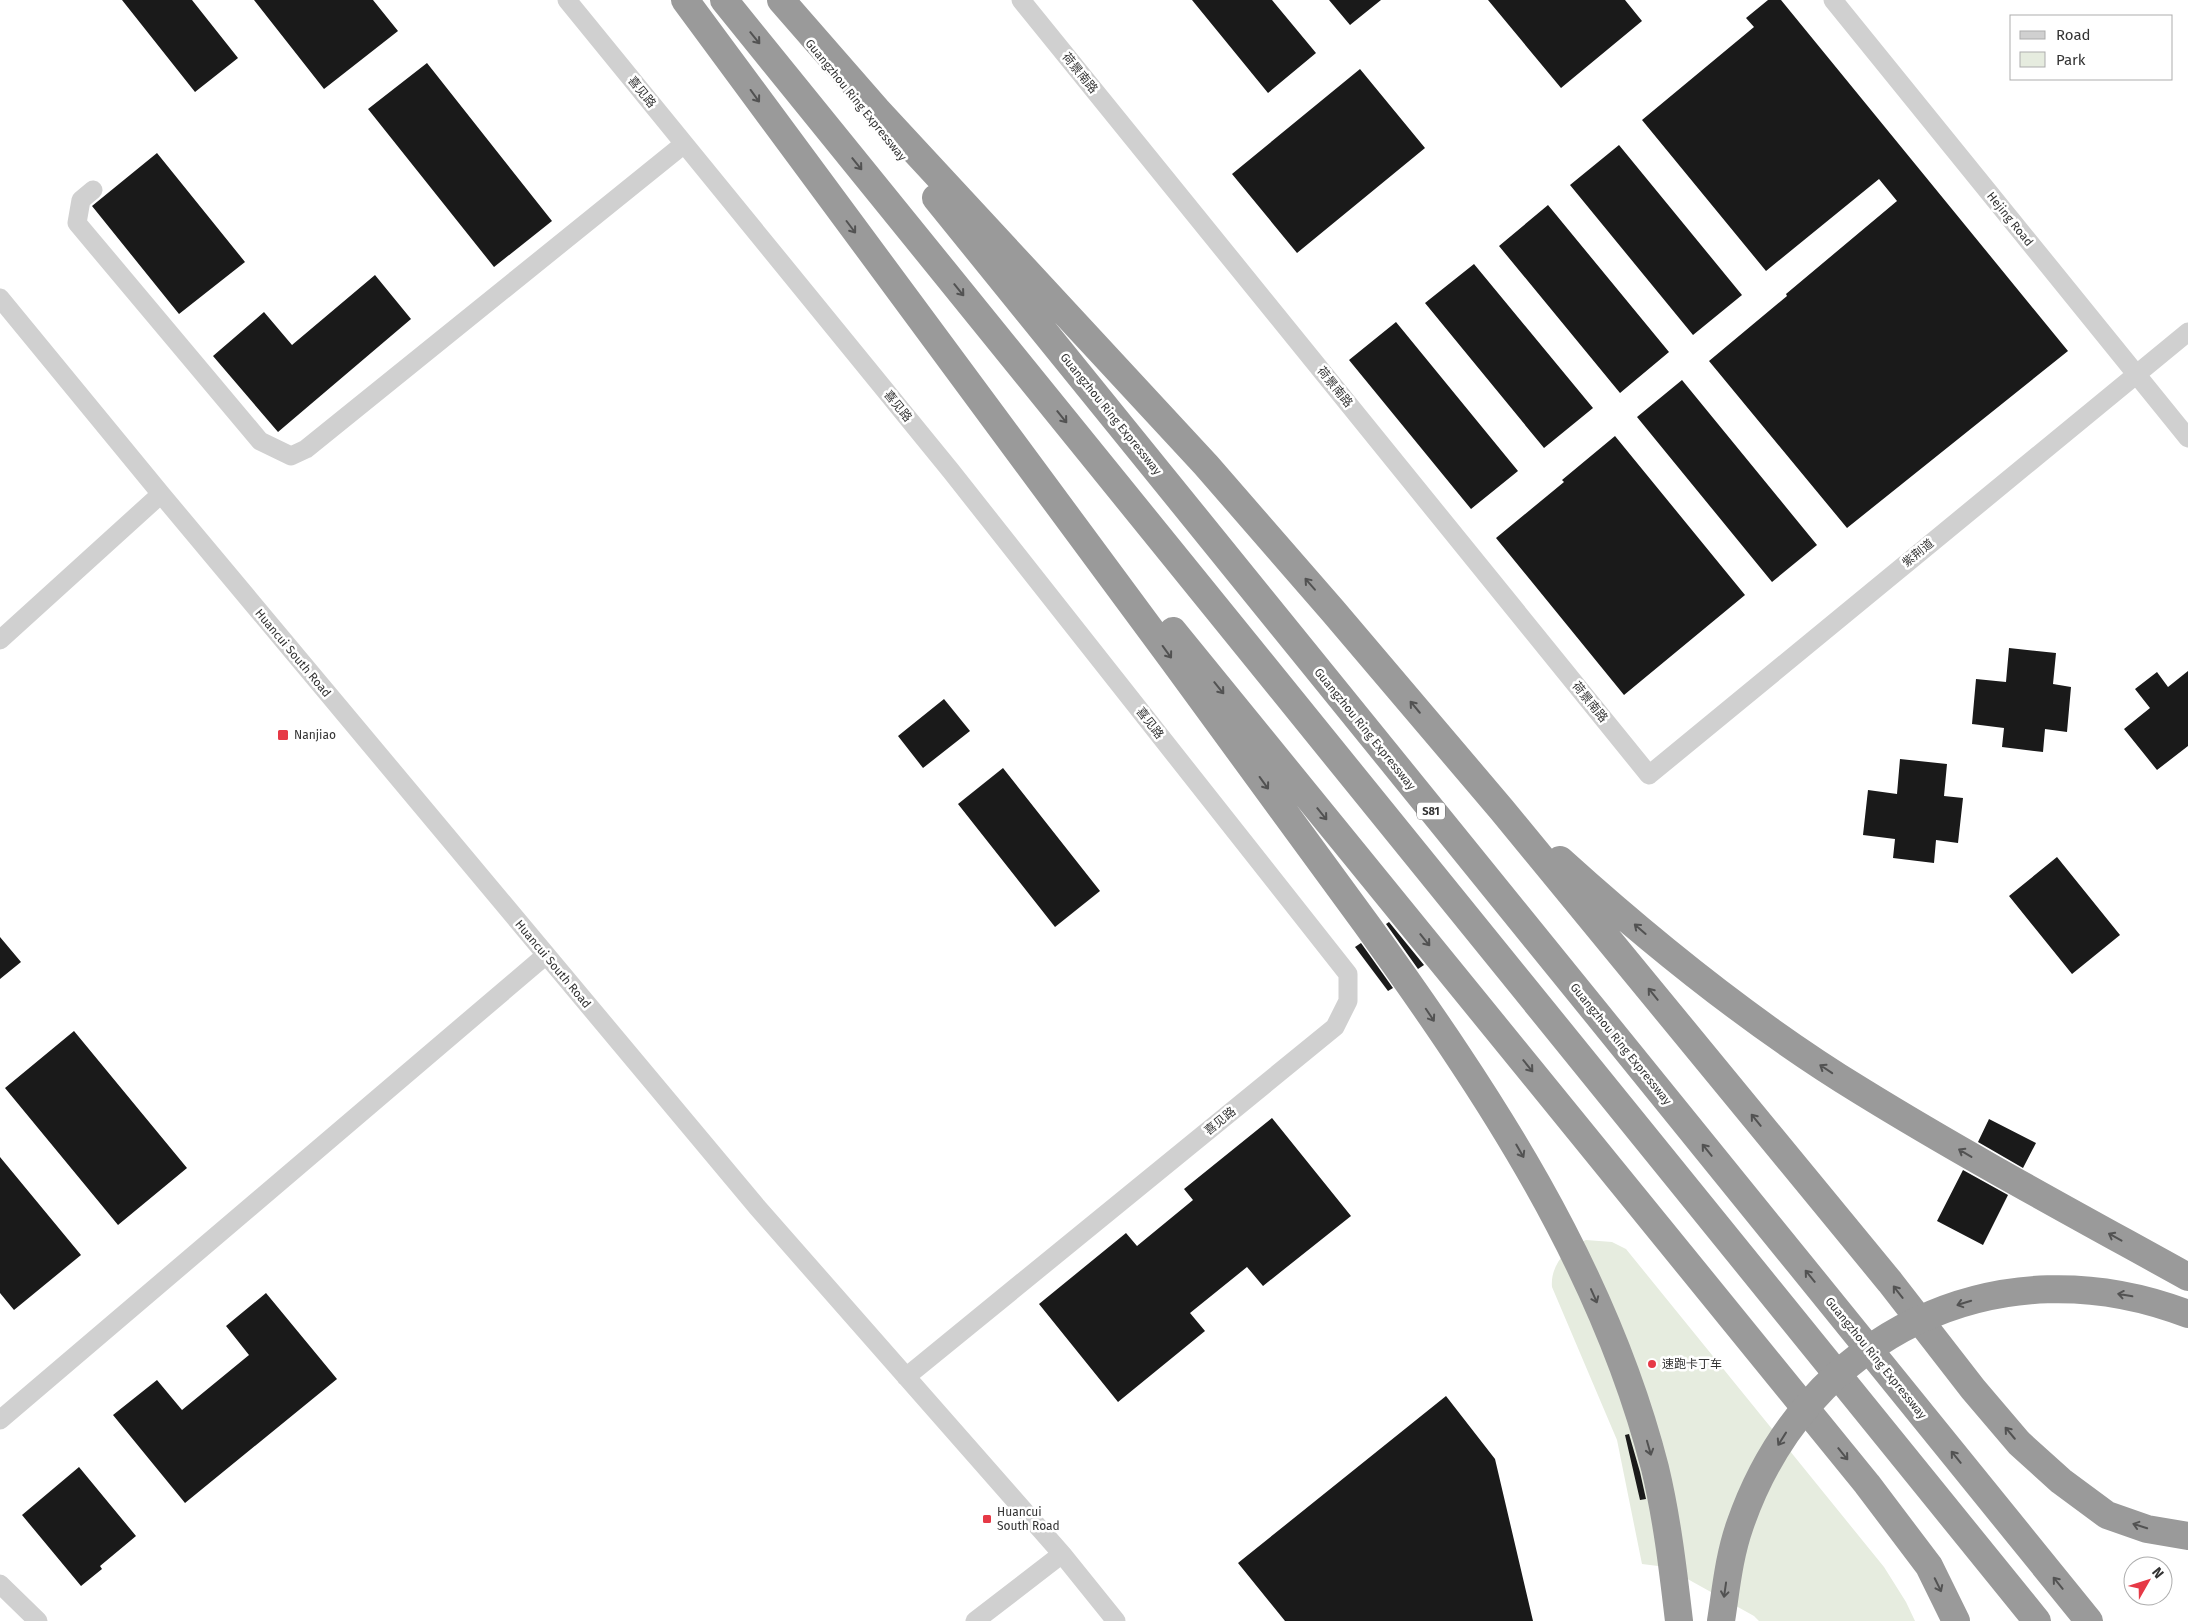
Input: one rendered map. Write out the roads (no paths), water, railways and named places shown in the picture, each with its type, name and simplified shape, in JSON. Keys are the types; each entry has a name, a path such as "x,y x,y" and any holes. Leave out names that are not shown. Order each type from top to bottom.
{"highway":[{"path":"685,0 1342,890 1403,975 1519,1149 1578,1260 1629,1386 1654,1466 1662,1503 1679,1621"},
{"path":"724,0 2037,1621"},
{"name":"Guangzhou Ring Expressway","path":"775,0 2089,1621"},
{"path":"781,0 878,110 1206,464 1440,737 1890,1282 1973,1389 2019,1442 2061,1481 2107,1515 2147,1528 2188,1536"},
{"path":"922,321 1867,1484 1929,1566 1956,1621"},
{"path":"1440,737 1512,814 1574,872 1656,943 1766,1028 1861,1091 2007,1178 2188,1277"},
{"path":"1721,1621 1735,1542 1746,1508 1764,1470 1785,1434 1813,1398 1849,1364 1874,1345 1910,1324 1952,1306 1997,1294 2020,1291 2067,1289 2111,1293 2152,1301 2188,1314"}],"street":[{"name":"喜见路","path":"567,0 951,471 1348,974 1348,1001 1335,1028 906,1377"},
{"name":"荷景南路","path":"1021,0 1649,775"},
{"name":"Hejing Road","path":"1833,0 2188,438"},
{"path":"93,190 81,200 77,223 260,441 291,456 306,449 684,144"},
{"name":"Huancui South Road","path":"0,298 161,494 757,1207 1062,1554 1116,1621"},
{"name":"紫荆道","path":"1649,775 2188,332"},
{"path":"0,640 161,494"},
{"path":"0,1420 546,955"},
{"path":"975,1621 1062,1554"},
{"path":"0,1584 38,1621"}],"place":[{"name":"Nanjiao","path":"283,735"},
{"name":"速跑卡丁车","path":"1652,1364"},
{"name":"Huancui South Road","path":"987,1519"}]}
